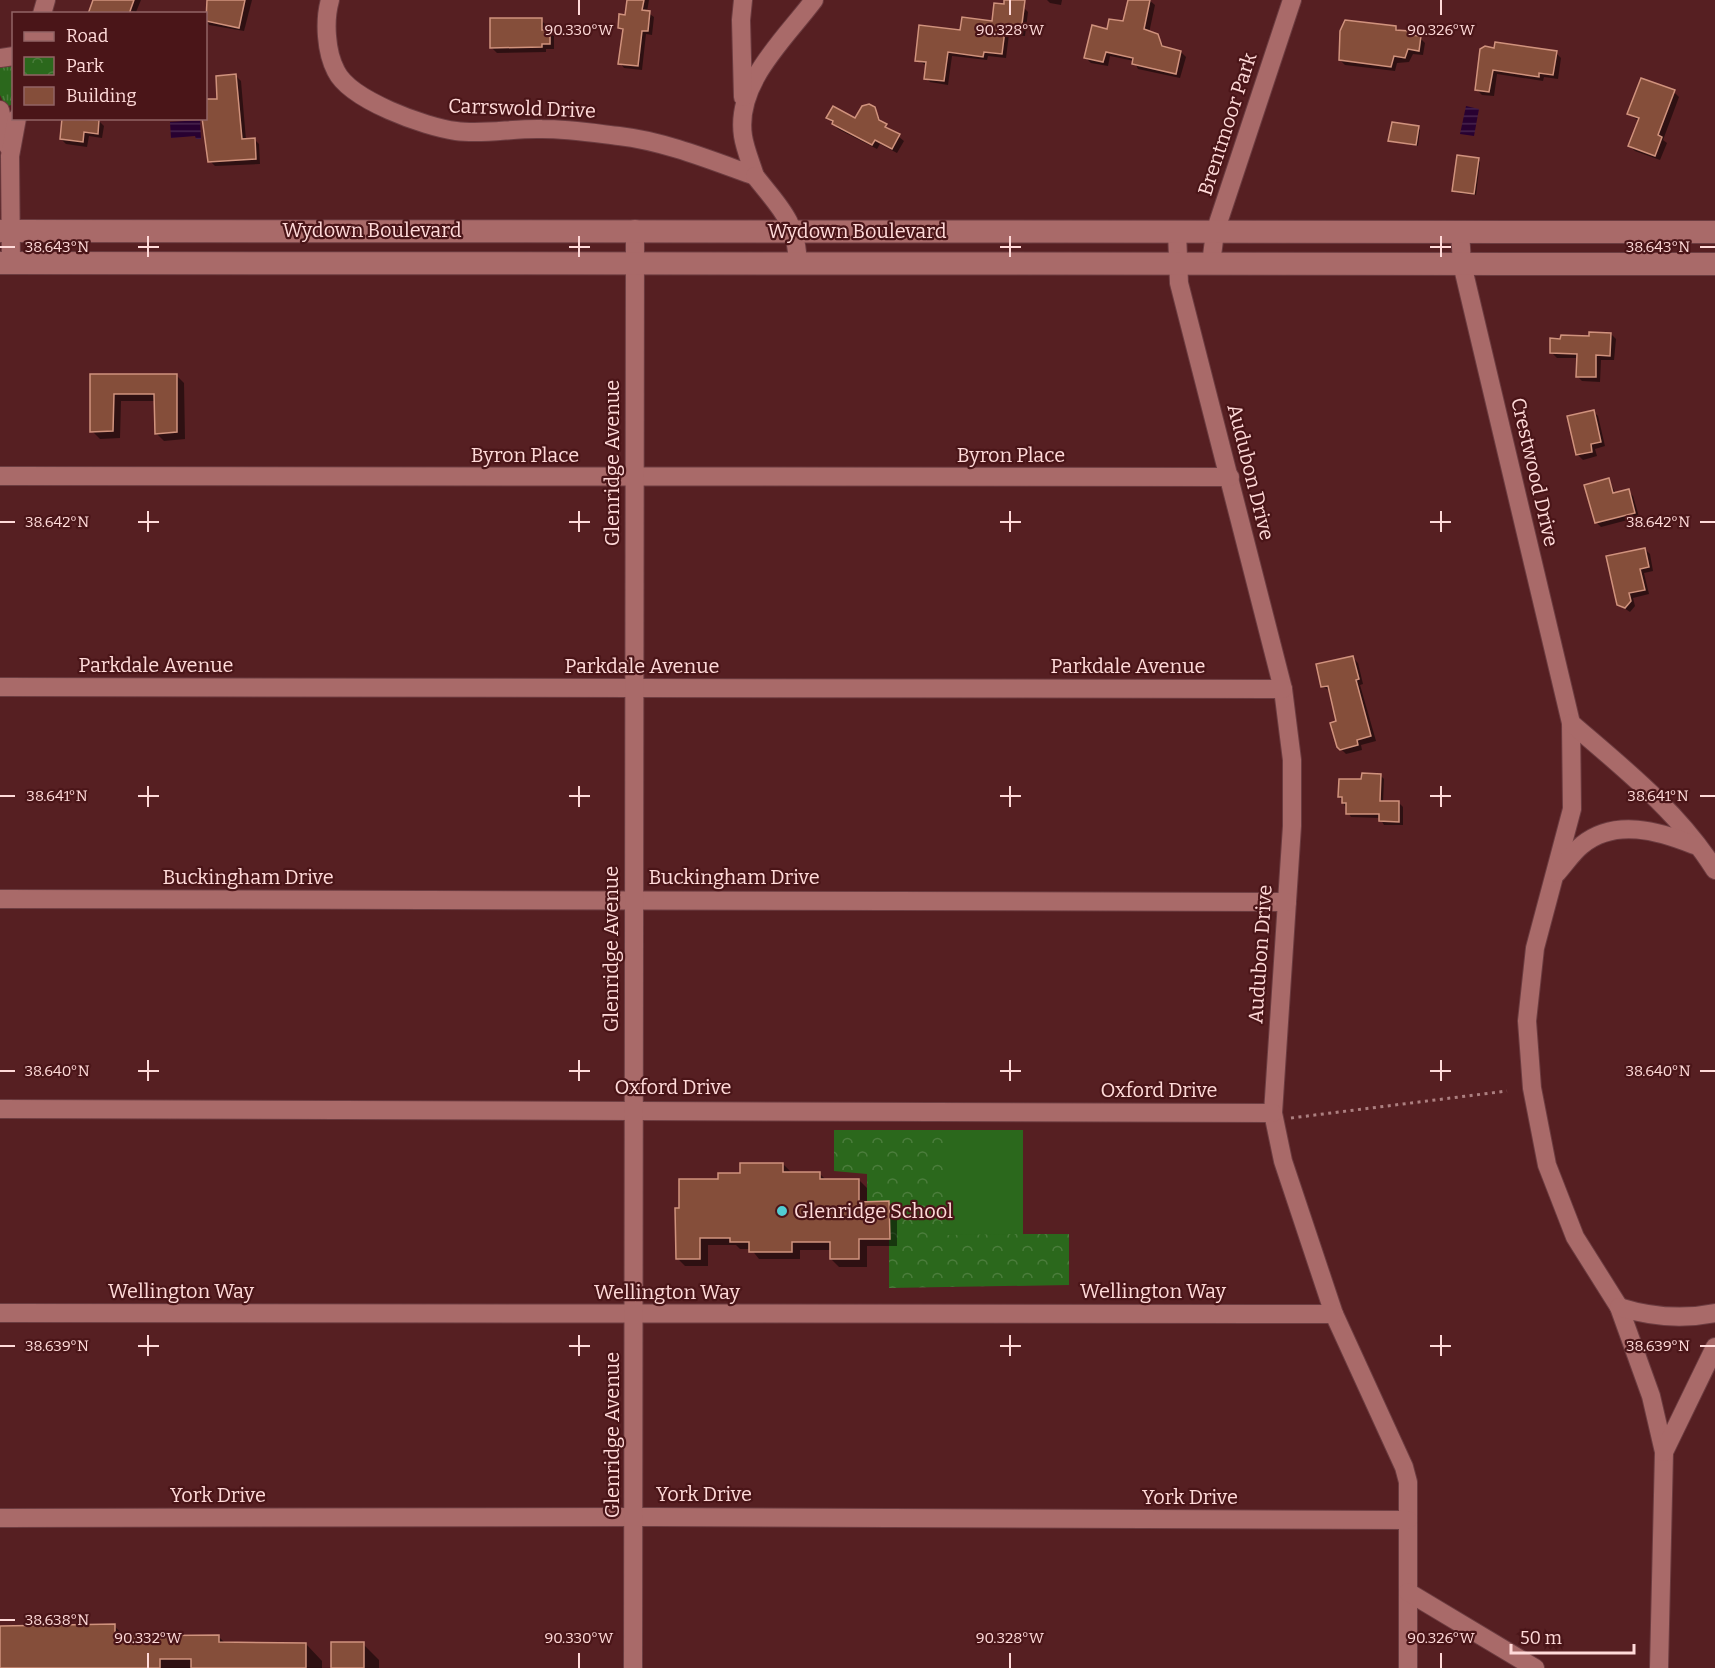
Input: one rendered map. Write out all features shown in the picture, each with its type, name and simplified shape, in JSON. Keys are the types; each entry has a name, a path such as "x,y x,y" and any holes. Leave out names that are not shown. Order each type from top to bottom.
{"street":[{"name":"Carrswold Drive","path":"330,0 327,41 336,73 379,107 427,125 455,131 542,129 623,136 699,156 754,176"},
{"path":"743,0 741,20 743,135 754,176 795,231 798,263"},
{"path":"743,101 756,75 814,0"},
{"name":"Brentmoor Park","path":"1211,264 1215,232 1292,0"},
{"path":"0,110 10,156"},
{"path":"5,263 10,156 17,120"},
{"name":"Wydown Boulevard","path":"6,231 635,229 1715,232"},
{"name":"Glenridge Avenue","path":"633,1668 635,229"},
{"name":"Crestwood Drive","path":"1460,231 1462,264 1571,723 1572,809 1535,948 1528,1011 1532,1088 1547,1165 1571,1226 1619,1307 1651,1396 1664,1452 1659,1668"},
{"name":"Audubon Drive","path":"1177,232 1179,283 1283,689 1292,760 1292,826 1273,1117 1283,1161 1334,1314 1404,1467 1408,1482 1408,1668"},
{"name":"Wydown Boulevard","path":"5,263 1715,264"},
{"name":"Byron Place","path":"0,476 1230,477"},
{"name":"Parkdale Avenue","path":"0,687 1283,689"},
{"path":"1571,723 1637,781 1701,848 1715,870"},
{"name":"Crestwood Drive","path":"1555,874 1582,844 1610,831 1643,829 1701,848"},
{"name":"Buckingham Drive","path":"0,899 1287,902"},
{"name":"Oxford Drive","path":"0,1109 634,1110 1273,1117"},
{"path":"1619,1307 1646,1315 1679,1318 1715,1313"},
{"name":"Wellington Way","path":"0,1313 1334,1314"},
{"name":"Crestwood Drive","path":"1664,1452 1715,1347"},
{"name":"York Drive","path":"0,1518 634,1517 1408,1520"},
{"path":"1408,1592 1535,1668"}],"path":[{"path":"1273,1117 1507,1091"}],"green space":[{"path":"12,66 11,105 6,107 0,95 0,67"},
{"path":"834,1130 947,1130 947,1234 1069,1234 1069,1285 889,1288 889,1202 867,1202 867,1174 834,1171"},
{"path":"947,1130 1023,1130 1023,1234 947,1235"}],"shaded area":[{"path":"1466,106 1479,109 1474,136 1460,134"},
{"path":"200,120 201,139 196,139 195,136 171,138 170,122"}],"building":[{"path":"93,0 134,0 130,12 89,12"},
{"path":"207,0 245,0 239,28 207,21"},
{"path":"627,0 644,0 642,10 650,11 648,31 642,31 638,66 618,64 623,29 618,28 619,14 625,15"},
{"path":"1004,0 1025,0 1021,32 1005,30 1002,54 984,52 983,57 948,52 944,81 924,79 926,62 915,61 919,25 960,30 962,17 992,21 994,3 1004,4"},
{"path":"1128,0 1150,0 1144,29 1158,34 1162,46 1181,51 1176,74 1132,64 1133,58 1106,52 1103,62 1084,58 1092,25 1107,29 1109,19 1123,21"},
{"path":"490,18 542,18 542,30 550,30 550,44 542,44 542,47 490,48"},
{"path":"1345,20 1396,26 1396,30 1410,31 1410,35 1421,36 1419,51 1408,49 1405,58 1394,56 1391,67 1339,60 1340,31"},
{"path":"1495,42 1557,51 1553,75 1539,73 1539,77 1493,70 1489,92 1475,90 1480,49 1485,46 1494,48"},
{"path":"236,74 242,139 255,138 256,159 208,162 202,120 207,120 207,99 217,99 216,76"},
{"path":"1641,78 1675,90 1658,135 1662,137 1655,156 1628,146 1639,118 1627,114"},
{"path":"869,104 875,107 879,120 887,124 885,127 900,134 892,149 875,140 872,145 832,124 833,121 826,118 833,106 855,118 862,106"},
{"path":"62,120 99,120 98,134 84,132 83,142 60,139"},
{"path":"1392,122 1419,126 1416,145 1388,141"},
{"path":"1457,155 1479,158 1474,194 1452,191"},
{"path":"1589,332 1611,333 1610,356 1596,355 1596,377 1576,377 1577,354 1550,353 1550,338 1560,339 1561,335 1589,336"},
{"path":"90,374 177,374 177,432 155,434 154,394 114,394 113,431 90,432"},
{"path":"1594,410 1601,442 1591,444 1592,452 1576,455 1567,416"},
{"path":"1609,478 1613,493 1629,489 1635,513 1595,523 1584,485"},
{"path":"1645,548 1649,567 1640,569 1645,590 1629,593 1631,601 1625,608 1617,605 1606,556"},
{"path":"1353,656 1359,679 1356,680 1371,736 1357,740 1358,745 1340,750 1330,723 1336,721 1328,686 1321,687 1316,664"},
{"path":"1362,773 1381,774 1380,801 1399,801 1399,822 1379,821 1379,814 1346,814 1346,803 1342,803 1342,797 1338,797 1339,779 1361,779"},
{"name":"Glenridge School","path":"740,1163 783,1163 783,1172 820,1172 820,1179 859,1179 859,1202 889,1201 890,1239 859,1239 859,1259 830,1259 830,1242 792,1242 792,1252 749,1252 749,1242 730,1242 730,1238 700,1238 700,1259 676,1259 675,1208 679,1208 679,1179 718,1179 718,1173 740,1173"},
{"path":"115,1624 115,1636 219,1635 219,1642 306,1643 306,1668 191,1668 191,1659 160,1659 160,1668 0,1668 0,1626"},
{"path":"331,1642 364,1642 364,1668 331,1668"}],"place":[{"name":"Glenridge School","path":"782,1211"}]}
